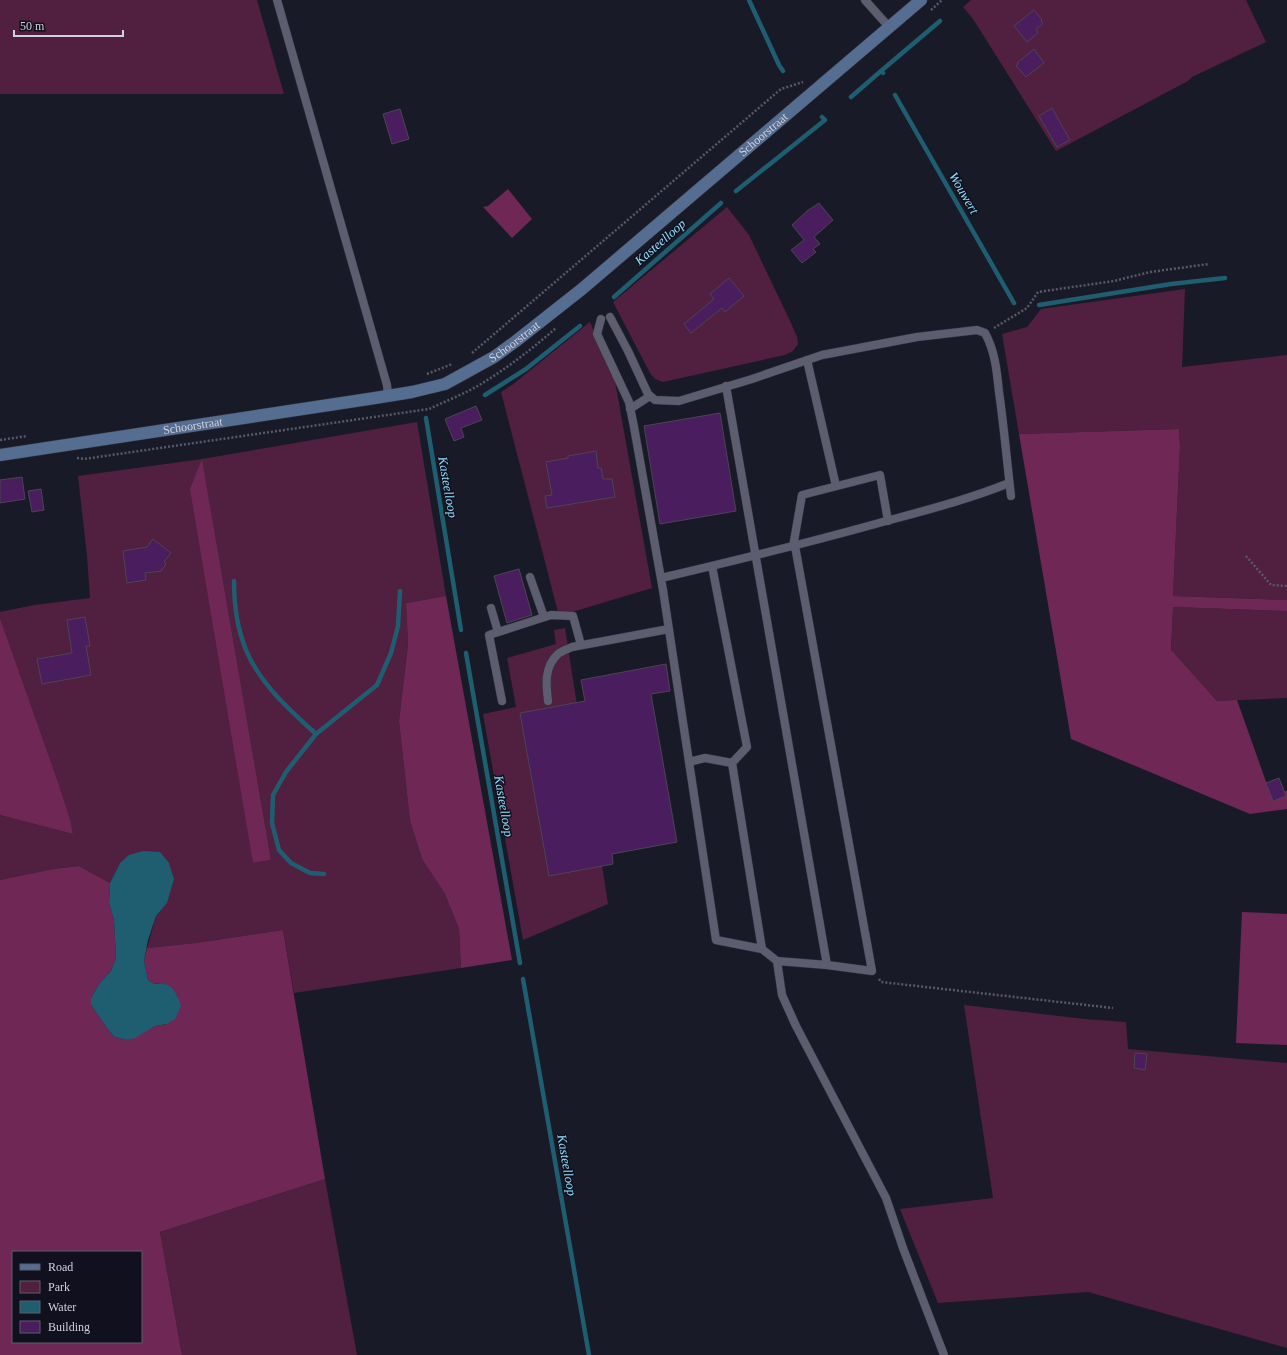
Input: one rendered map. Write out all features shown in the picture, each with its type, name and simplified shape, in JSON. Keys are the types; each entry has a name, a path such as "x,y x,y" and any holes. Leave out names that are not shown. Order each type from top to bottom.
{"street":[{"name":"Schoorstraat","path":"0,455 388,396 445,384 494,357 582,289 921,0"}],"lane":[{"path":"277,0 387,385 388,396"},
{"path":"865,0 889,27"},
{"path":"610,317 648,394 655,400 678,400 822,355 917,337 977,330 985,333 991,343 995,362 1006,439 1011,496"},
{"path":"601,319 597,334 629,402 661,578 716,940 762,949 776,961 827,965 872,971 794,546 802,495 880,475 888,521"},
{"path":"807,360 836,486"},
{"path":"726,386 827,965"},
{"path":"630,409 650,396"},
{"path":"661,578 755,556 888,521 977,496 1009,483"},
{"path":"712,566 747,747 732,763"},
{"path":"530,577 544,618"},
{"path":"491,608 498,632"},
{"path":"502,701 489,635 551,615 573,616 581,645"},
{"path":"548,701 546,677 549,666 558,653 581,645 669,629"},
{"path":"689,762 705,758 732,763"},
{"path":"732,763 762,949"},
{"path":"776,961 782,996 796,1026 886,1198 903,1248 944,1355"}],"path":[{"name":"Schoorstraat","path":"471,354 781,88 792,85"},
{"path":"985,333 1027,308 1038,292 1114,281 1150,272 1210,264"},
{"path":"424,375 458,361"},
{"name":"Schoorstraat","path":"81,458 393,414"},
{"path":"0,440 30,436"},
{"path":"1246,556 1271,585 1287,586"},
{"path":"872,971 881,982 1113,1008"}],"green space":[{"path":"0,0 257,0 284,94 0,94"},
{"path":"971,0 1246,0 1266,42 1192,77 1188,81 1056,151 973,19 963,7"},
{"path":"727,207 749,235 791,323 797,337 798,344 793,351 785,355 663,382 655,379 650,373 613,302"},
{"path":"1185,289 1182,367 1287,355 1287,600 1173,596 1180,446 1179,429 1019,434 1002,334 1027,327 1041,309"},
{"path":"590,322 615,381 652,588 559,616 501,392 512,385"},
{"path":"417,422 446,596 406,603 408,644 399,721 410,821 422,859 445,894 459,929 461,968 294,993 283,930 196,943 147,948 156,916 167,903 120,863 110,883 79,866 53,869 0,880 0,815 73,834 57,779 0,618 0,612 34,605 90,598 78,476 202,459","holes":["202,460 271,860 253,863"]},
{"path":"1173,607 1287,611 1287,698 1217,701 1171,651"},
{"path":"565,628 608,904 523,940 483,714 516,707 507,658 556,644 554,630"},
{"path":"964,1005 1085,1019 1126,1022 1128,1049 1287,1063 1287,1348 1088,1292 938,1303 900,1209 993,1198"},
{"path":"325,1179 357,1355 182,1355 160,1232"}],"shaded area":[{"path":"508,189 532,219 512,238 483,207 488,206"},
{"path":"1179,429 1180,446 1173,596 1287,600 1287,611 1173,607 1171,650 1217,701 1237,700 1270,793 1287,791 1287,809 1250,814 1071,739 1019,434"},
{"path":"202,459 271,860 253,863 190,489"},
{"path":"446,596 512,960 461,968 459,929 445,894 422,859 410,821 399,721 408,644 406,603"},
{"path":"0,618 57,779 73,834 0,815"},
{"path":"79,866 110,883 109,903 114,920 116,958 111,971 99,984 91,998 91,1005 115,1037 127,1040 155,1026 167,1024 178,997 171,988 165,984 154,984 148,980 144,961 147,948 196,943 283,930 325,1179 160,1232 182,1355 0,1355 0,880 53,869"},
{"path":"1242,912 1287,914 1287,1045 1236,1043"}],"water":[{"path":"143,851 160,852 169,863 174,879 167,903 156,916 148,940 144,961 148,980 154,984 165,984 172,988 181,1006 175,1019 167,1024 155,1026 135,1038 127,1040 115,1037 109,1031 91,1005 91,998 99,984 111,971 116,958 114,920 109,903 110,883 120,863 129,855"}],"building":[{"path":"1034,10 1042,20 1041,21 1043,24 1036,29 1038,33 1027,42 1014,26"},
{"path":"1034,49 1044,63 1026,77 1016,66 1018,64 1017,63"},
{"path":"1052,108 1070,140 1057,147 1039,116"},
{"path":"400,109 409,139 392,144 383,114"},
{"path":"819,203 833,220 814,237 820,244 813,249 816,252 802,263 791,250 804,240 792,225 807,211"},
{"path":"729,278 744,296 725,312 722,308 691,333 684,324 714,299 710,294"},
{"path":"476,406 482,420 461,428 464,437 454,441 445,419"},
{"path":"720,413 736,511 660,524 644,426"},
{"path":"596,451 598,468 601,468 603,479 612,479 615,497 547,508 545,496 552,495 546,462"},
{"path":"22,477 25,499 0,503 0,480"},
{"path":"41,489 44,510 32,512 28,491"},
{"path":"153,539 171,553 164,562 166,564 161,571 145,573 146,580 127,583 123,551 147,547"},
{"path":"519,569 532,615 507,623 494,576"},
{"path":"85,617 90,646 86,646 91,675 42,684 37,659 72,653 67,620"},
{"path":"666,664 670,691 651,694 677,842 612,854 613,864 549,876 520,713 585,701 581,680"},
{"path":"1279,778 1286,796 1273,801 1266,783"},
{"path":"1135,1053 1147,1054 1145,1070 1134,1068"}],"waterway":[{"name":"Kasteelloop","path":"749,0 783,71"},
{"path":"881,71 940,21"},
{"name":"Wouwert","path":"851,97 881,71 883,73"},
{"name":"Wouwert","path":"895,95 1014,303"},
{"name":"Kasteelloop","path":"736,191 825,120 822,117"},
{"name":"Kasteelloop","path":"614,297 721,203"},
{"name":"Wouwert","path":"1039,305 1171,284 1225,278"},
{"name":"Kasteelloop","path":"485,395 526,369 580,326"},
{"name":"Kasteelloop","path":"426,418 461,630"},
{"path":"234,581 235,607 238,625 246,650 252,662 259,674 276,696 316,734"},
{"path":"324,874 310,873 291,863 279,850 272,823 273,795 286,772 316,734 377,685 391,653 398,626 400,591"},
{"name":"Kasteelloop","path":"466,653 520,963"},
{"name":"Kasteelloop","path":"523,979 589,1355"}]}
